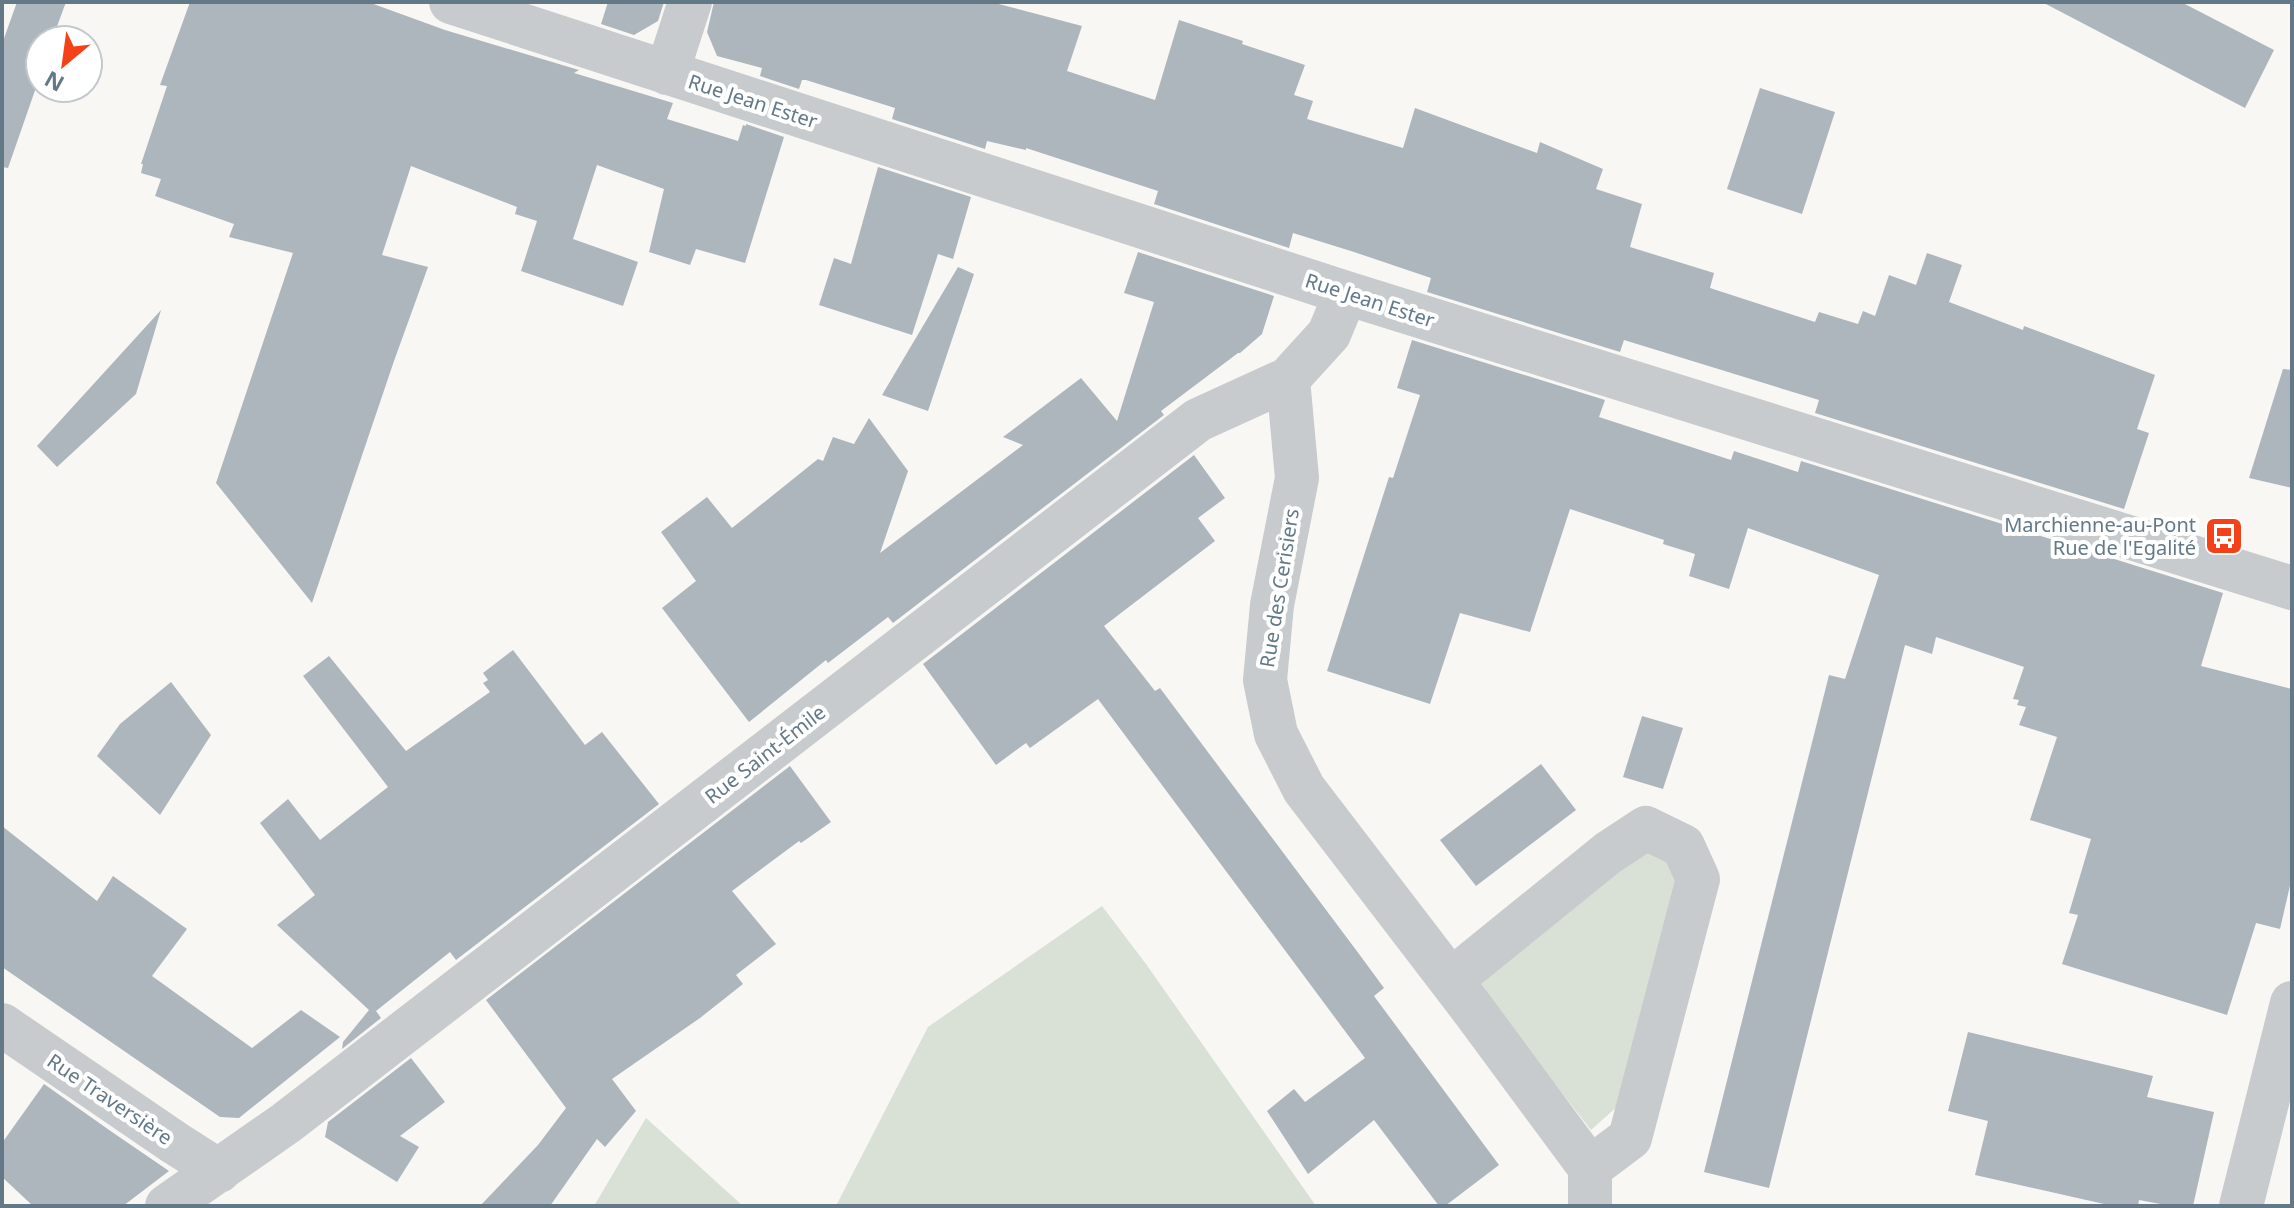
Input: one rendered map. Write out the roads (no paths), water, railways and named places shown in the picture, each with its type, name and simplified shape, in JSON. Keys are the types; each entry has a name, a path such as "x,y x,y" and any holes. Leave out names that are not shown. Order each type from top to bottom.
{"street":[{"name":"Rue Jean Ester","path":"451,2 1346,293 2292,588"},
{"path":"667,73 690,2"},
{"name":"Rue Saint-Émile","path":"167,1206 286,1123 1198,420 1288,379 1329,334 1346,293"},
{"name":"Rue des Cerisiers","path":"1288,379 1297,478 1272,605 1265,680 1276,734 1304,789 1451,980 1590,1187 1630,1138 1698,879 1683,846 1646,828 1608,853 1451,980"},
{"path":"2241,1206 2292,1003"},
{"name":"Rue Traversière","path":"2,1025 219,1171"}],"place":[{"name":"Marchienne-au-Pont Rue de l'Egalité","path":"2224,536"}]}
